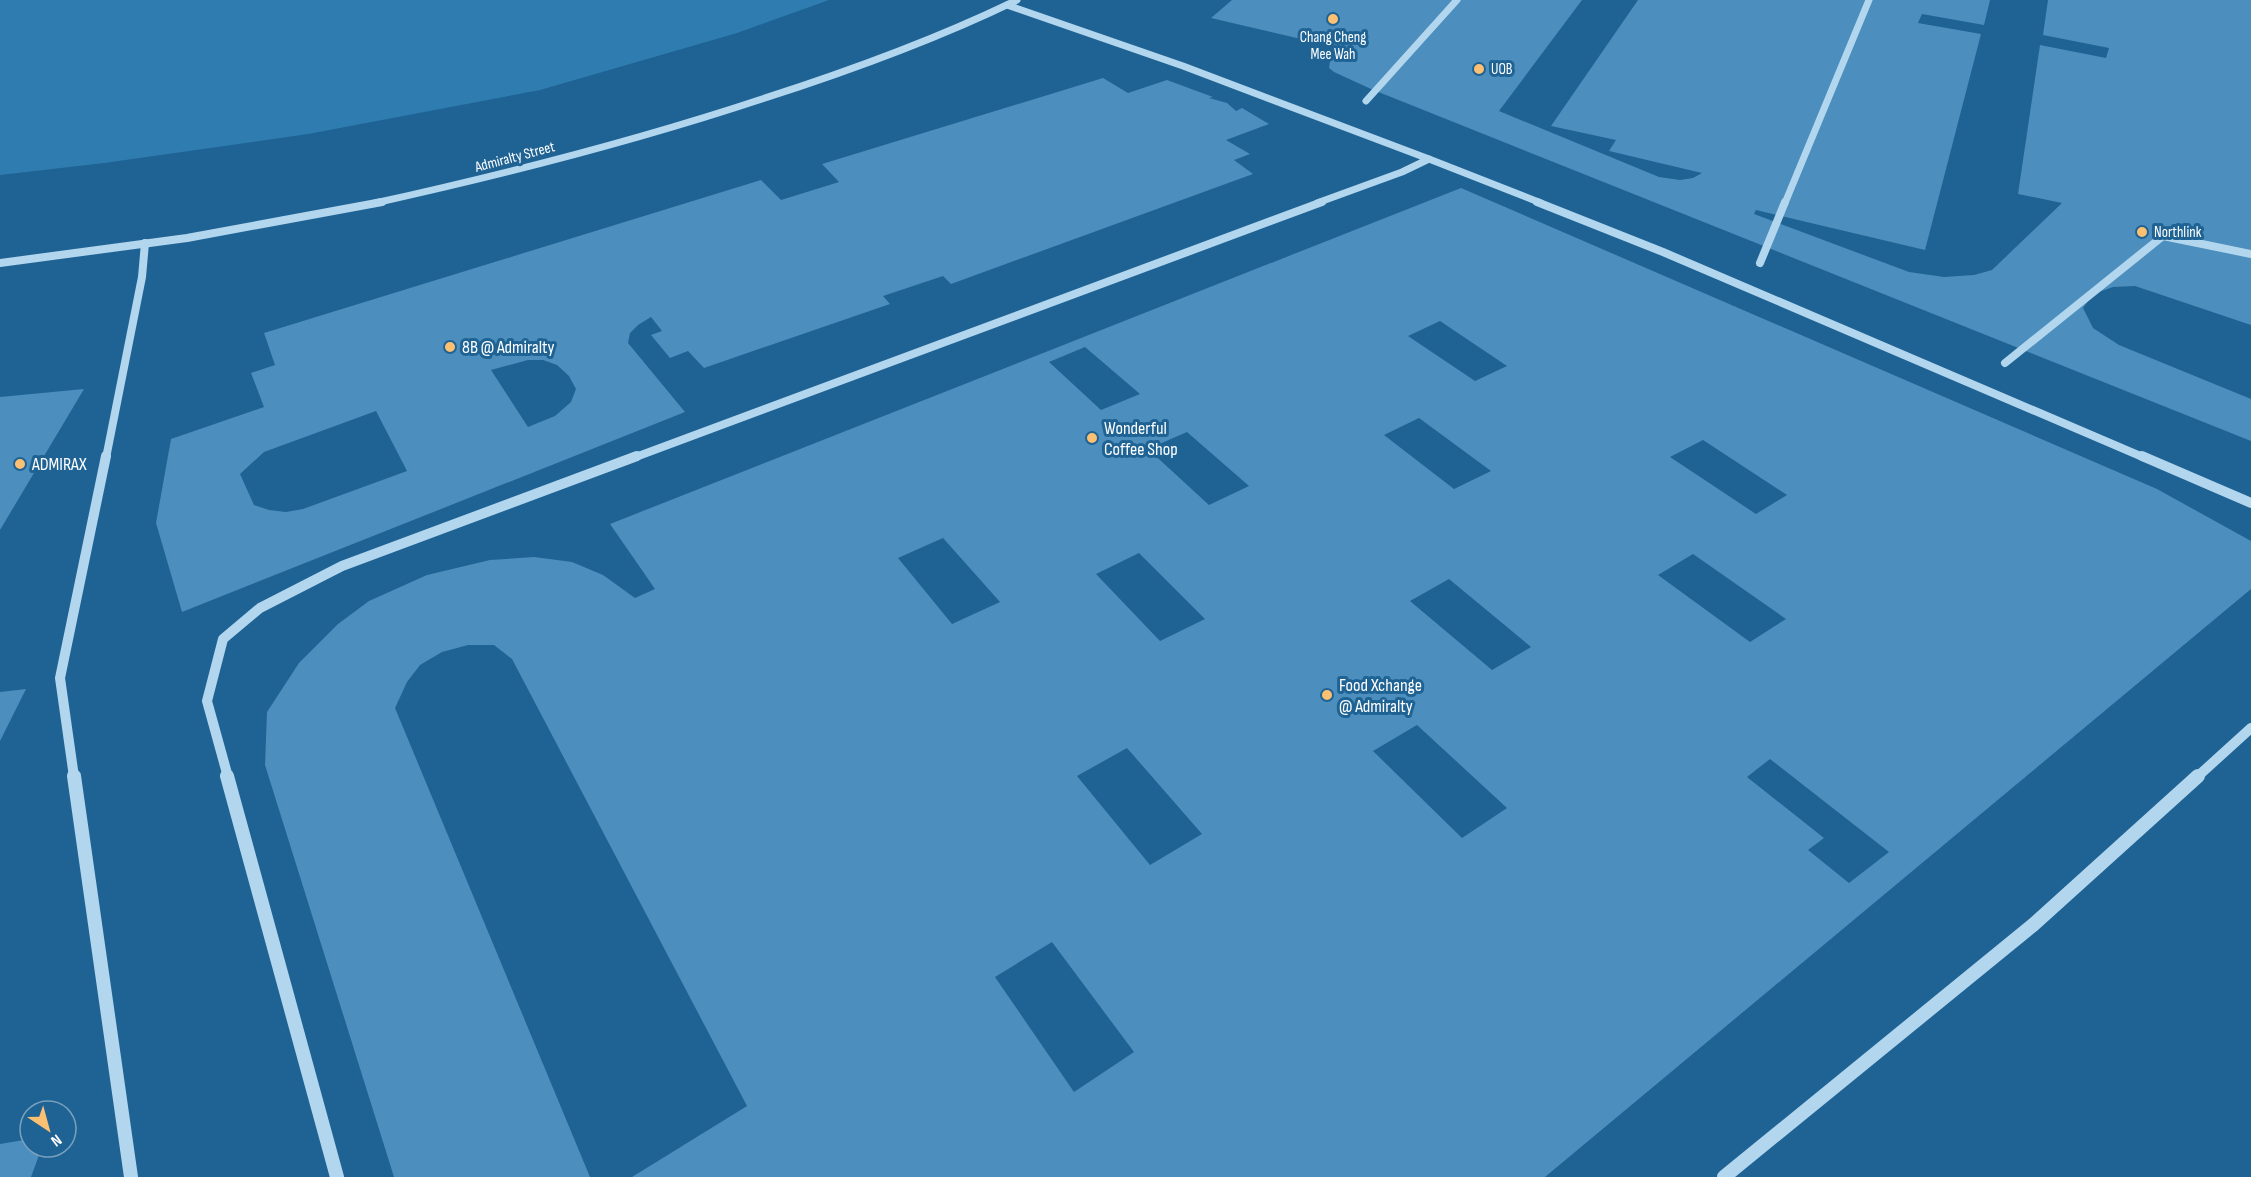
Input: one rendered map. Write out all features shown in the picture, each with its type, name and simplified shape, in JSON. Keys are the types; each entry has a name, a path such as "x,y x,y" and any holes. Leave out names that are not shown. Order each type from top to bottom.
{"street":[{"name":"Admiralty Street","path":"0,263 322,216 446,189 601,148 837,75 1017,0"},
{"path":"1366,101 1457,0"},
{"path":"1760,262 1869,0"},
{"path":"1007,5 1183,66 1429,159 1663,252 2251,503"},
{"path":"337,1177 207,701 223,639 260,608 342,566 1391,177 1429,159"},
{"path":"2006,363 2163,236 2251,254"},
{"path":"131,1177 60,678 131,336 142,277 145,243"},
{"path":"1724,1177 2032,925 2251,728"}],"shaded area":[{"path":"0,0 829,0 737,33 540,90 308,134 104,163 0,175"}],"building":[{"name":"Northlink","path":"1232,0 1582,0 1499,111 1659,177 1680,180 1693,178 1702,173 1609,151 1616,140 1551,126 1638,0 1990,0 1984,25 1922,14 1918,23 1981,34 1925,250 1756,210 1754,214 1909,272 1944,277 1974,275 1992,270 2062,203 2018,194 2040,45 2106,58 2109,48 2043,35 2048,0 2251,0 2251,325 2135,286 2113,287 2093,294 2083,308 2093,328 2119,345 2251,399 2251,441 1371,89 1329,68 1330,61 1339,48 1211,18"},
{"name":"8B @ Admiralty","path":"1103,78 1128,93 1167,80 1227,103 1236,111 1242,108 1269,124 1226,140 1250,154 1234,160 1253,174 951,284 943,276 883,296 890,304 704,368 688,351 670,358 651,335 662,331 651,317 630,333 628,343 685,412 182,612 156,523 171,439 264,407 251,373 275,365 264,333 761,180 781,200 839,182 822,164","holes":["528,360 543,360 557,365 569,376 576,389 571,402 555,416 528,427 491,370","376,411 407,471 303,509 286,512 254,505 240,474 264,452"]},
{"name":"Food Xchange @ Admiralty","path":"1461,188 2157,489 2251,541 2251,589 1545,1177 632,1177 747,1106 512,659 494,645 468,645 442,652 420,665 407,682 395,708 590,1177 394,1177 265,765 267,712 299,663 338,624 369,601 427,575 490,560 534,557 572,562 603,575 635,598 655,589 610,524","holes":["1440,321 1507,366 1475,381 1408,336","1085,347 1140,394 1101,410 1049,362","1419,418 1491,471 1454,489 1384,435","1187,432 1249,486 1209,505 1148,449","1703,440 1787,495 1756,514 1670,457","943,538 1000,602 952,624 898,558","1139,553 1205,619 1160,641 1096,574","1693,554 1786,619 1750,642 1658,575","1449,579 1531,647 1492,670 1410,601","1417,725 1507,808 1462,838 1373,751","1127,748 1202,834 1150,865 1077,776","1770,759 1889,852 1849,883 1808,850 1824,838 1747,777","1052,942 1134,1052 1074,1092 995,977"]},
{"name":"ADMIRAX","path":"84,389 0,530 0,397"},
{"path":"26,689 0,741 0,692"},
{"path":"18,1141 18,1159 38,1159 31,1177 0,1177 0,1144"}],"place":[{"name":"Chang Cheng Mee Wah","path":"1333,19"},
{"name":"UOB","path":"1479,69"},
{"name":"Northlink","path":"2142,232"},
{"name":"8B @ Admiralty","path":"450,347"},
{"name":"Wonderful Coffee Shop","path":"1092,438"},
{"name":"ADMIRAX","path":"20,464"},
{"name":"Food Xchange @ Admiralty","path":"1327,695"}]}
